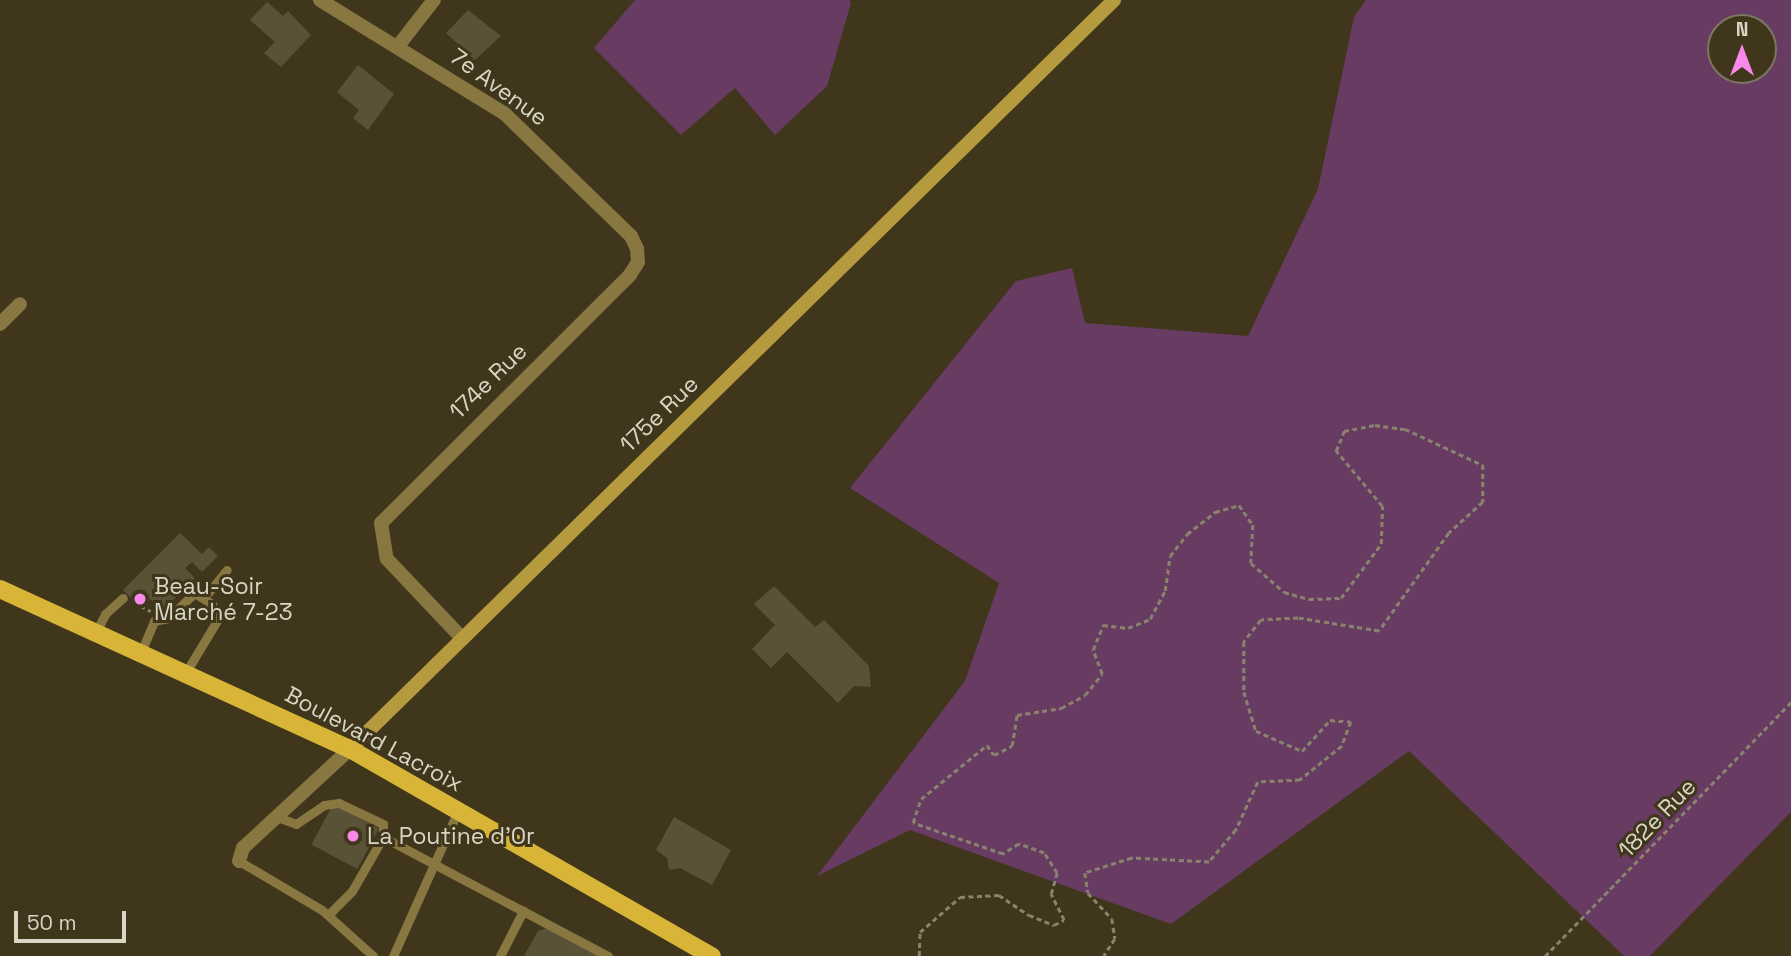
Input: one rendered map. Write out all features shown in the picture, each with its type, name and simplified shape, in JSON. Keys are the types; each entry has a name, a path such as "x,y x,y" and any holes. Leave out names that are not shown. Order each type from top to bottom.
{"main road":[{"name":"Boulevard Lacroix","path":"0,589 350,749 703,954"}],"street":[{"name":"7e Avenue","path":"320,0 398,46 524,130 631,236 638,262 630,275"},
{"path":"398,46 434,0"},
{"name":"175e Rue","path":"239,861 243,848 350,749 1114,0"},
{"name":"174e Rue","path":"462,638 387,559 381,523 630,275"},
{"path":"0,324 20,304"}],"lane":[{"path":"204,598 228,570"},
{"path":"141,652 154,621 169,618 194,593 204,598 218,619 186,672"},
{"path":"96,632 105,614 122,598"},
{"path":"277,817 296,824 324,805 339,803 383,824 383,837 352,891 328,915"},
{"path":"393,956 432,863 458,811"},
{"path":"383,837 608,956"},
{"path":"239,861 328,915 373,956"},
{"path":"500,956 523,911"}],"path":[{"path":"919,956 920,932 960,897 999,895 1054,925 1064,920 1051,894 1057,873 1044,853 1019,844 1003,854 913,824 921,799 987,745 994,755 1012,746 1017,715 1061,708 1085,695 1102,674 1093,650 1103,625 1128,628 1150,619 1165,591 1170,556 1187,534 1214,512 1239,505 1252,525 1251,563 1284,592 1309,600 1341,598 1381,544 1382,506 1336,451 1344,431 1375,425 1405,429 1483,465 1483,502 1449,533 1379,632 1298,618 1261,620 1244,642 1244,692 1256,731 1302,751 1330,720 1351,722 1342,746 1300,780 1258,782 1237,830 1209,862 1132,858 1085,873 1088,893 1112,919 1115,939 1104,956"},
{"path":"122,598 141,608 144,604 154,621"},
{"name":"182e Rue","path":"1545,956 1791,702"}],"shaded area":[{"path":"635,0 850,0 851,3 827,86 775,135 735,88 681,135 594,48"},
{"path":"1366,0 1791,0 1791,812 1650,956 1624,956 1409,751 1171,924 910,830 817,876 965,681 999,583 850,488 1016,281 1072,268 1085,323 1248,336 1318,189 1354,17"}],"building":[{"path":"267,2 283,16 288,11 311,35 281,67 264,53 275,42 250,20"},
{"path":"468,10 501,36 475,60 446,33"},
{"path":"358,65 394,94 368,130 353,118 359,110 337,92"},
{"path":"180,533 202,554 209,547 218,556 202,572 192,562 185,568 195,578 162,611 150,599 141,608 123,590"},
{"path":"774,586 815,627 824,620 869,666 871,687 854,686 838,703 787,652 771,668 752,649 775,625 754,604"},
{"path":"333,804 379,828 357,869 311,845"},
{"path":"674,817 731,850 712,885 680,868 669,870 667,858 656,850"},
{"path":"550,927 599,954 598,956 524,956 538,931"}],"place":[{"name":"Beau-Soir Marché 7-23","path":"140,599"},
{"name":"La Poutine d'Or","path":"353,836"}]}
